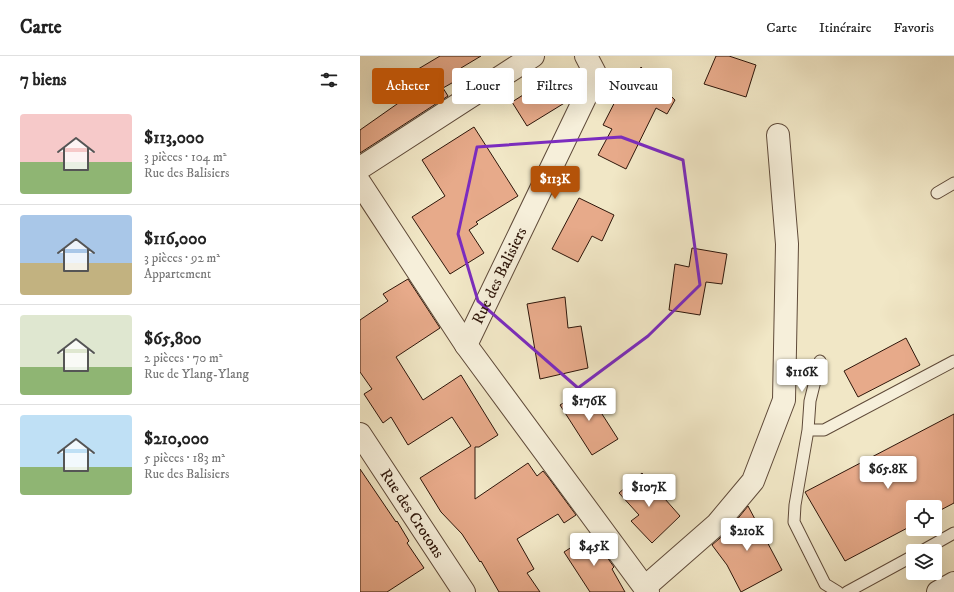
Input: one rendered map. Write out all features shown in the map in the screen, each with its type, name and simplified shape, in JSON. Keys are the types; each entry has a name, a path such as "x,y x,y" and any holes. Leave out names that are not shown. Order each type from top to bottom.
{"street":[{"path":"360,168 533,56"},
{"name":"Rue des Balisiers","path":"466,345 596,75 586,56"},
{"path":"646,590 717,524 753,482 784,400 787,244 778,135"},
{"name":"Rue des Balisiers","path":"360,183 466,345 646,590"},
{"name":"Rue des Crotons","path":"360,434 464,592"},
{"path":"938,592 954,583"}],"lane":[{"path":"938,193 954,183"},
{"path":"820,361 810,401 808,430 794,522 825,584 838,592"},
{"path":"808,430 824,430 954,361"},
{"path":"934,544 954,533"},
{"path":"847,592 906,560"}],"highlighted area":[{"path":"621,137 683,160 700,285 648,336 578,388 478,301 458,234 477,147"}],"building":[{"path":"440,56 481,56 461,68 452,68 452,83 444,87 444,68 420,68"},
{"path":"716,56 729,56 756,65 746,97 704,84"},
{"path":"444,90 448,96 444,99"},
{"path":"522,96 522,104 563,104 527,126 513,104 514,101"},
{"path":"672,97 675,100 667,114 656,108 626,169 598,155 612,129 603,125 614,104 672,104"},
{"path":"397,104 436,104 360,153 360,130"},
{"path":"474,127 518,196 476,222 478,224 469,230 484,253 450,274 412,217 445,196 422,160"},
{"path":"579,198 614,215 602,241 592,236 578,262 552,249"},
{"path":"692,248 727,254 722,284 706,282 700,315 669,310 675,264 689,267"},
{"path":"408,279 440,328 396,357 423,400 461,375 498,435 479,447 475,447 475,499 528,463 537,476 543,471 576,515 564,523 558,514 517,539 534,569 527,573 540,592 499,592 481,561 480,562 462,534 441,512 420,478 471,446 452,417 408,445 391,417 383,423 364,394 372,389 360,372 360,320 388,301 383,294"},
{"path":"565,297 568,328 581,326 588,368 540,379 527,304"},
{"path":"906,338 920,365 858,397 844,371"},
{"path":"586,389 618,439 592,455 560,405"},
{"path":"954,414 954,503 942,509 942,500 906,500 906,529 845,561 805,492"},
{"path":"360,469 396,522 397,521 409,541 407,543 424,568 387,592 360,592"},
{"path":"642,473 680,516 652,543 631,521 639,515 619,493"},
{"path":"748,506 782,570 741,592 727,565 712,545 727,532"},
{"path":"589,536 594,545 597,543 614,567 612,569 625,592 590,592 564,552"}]}
